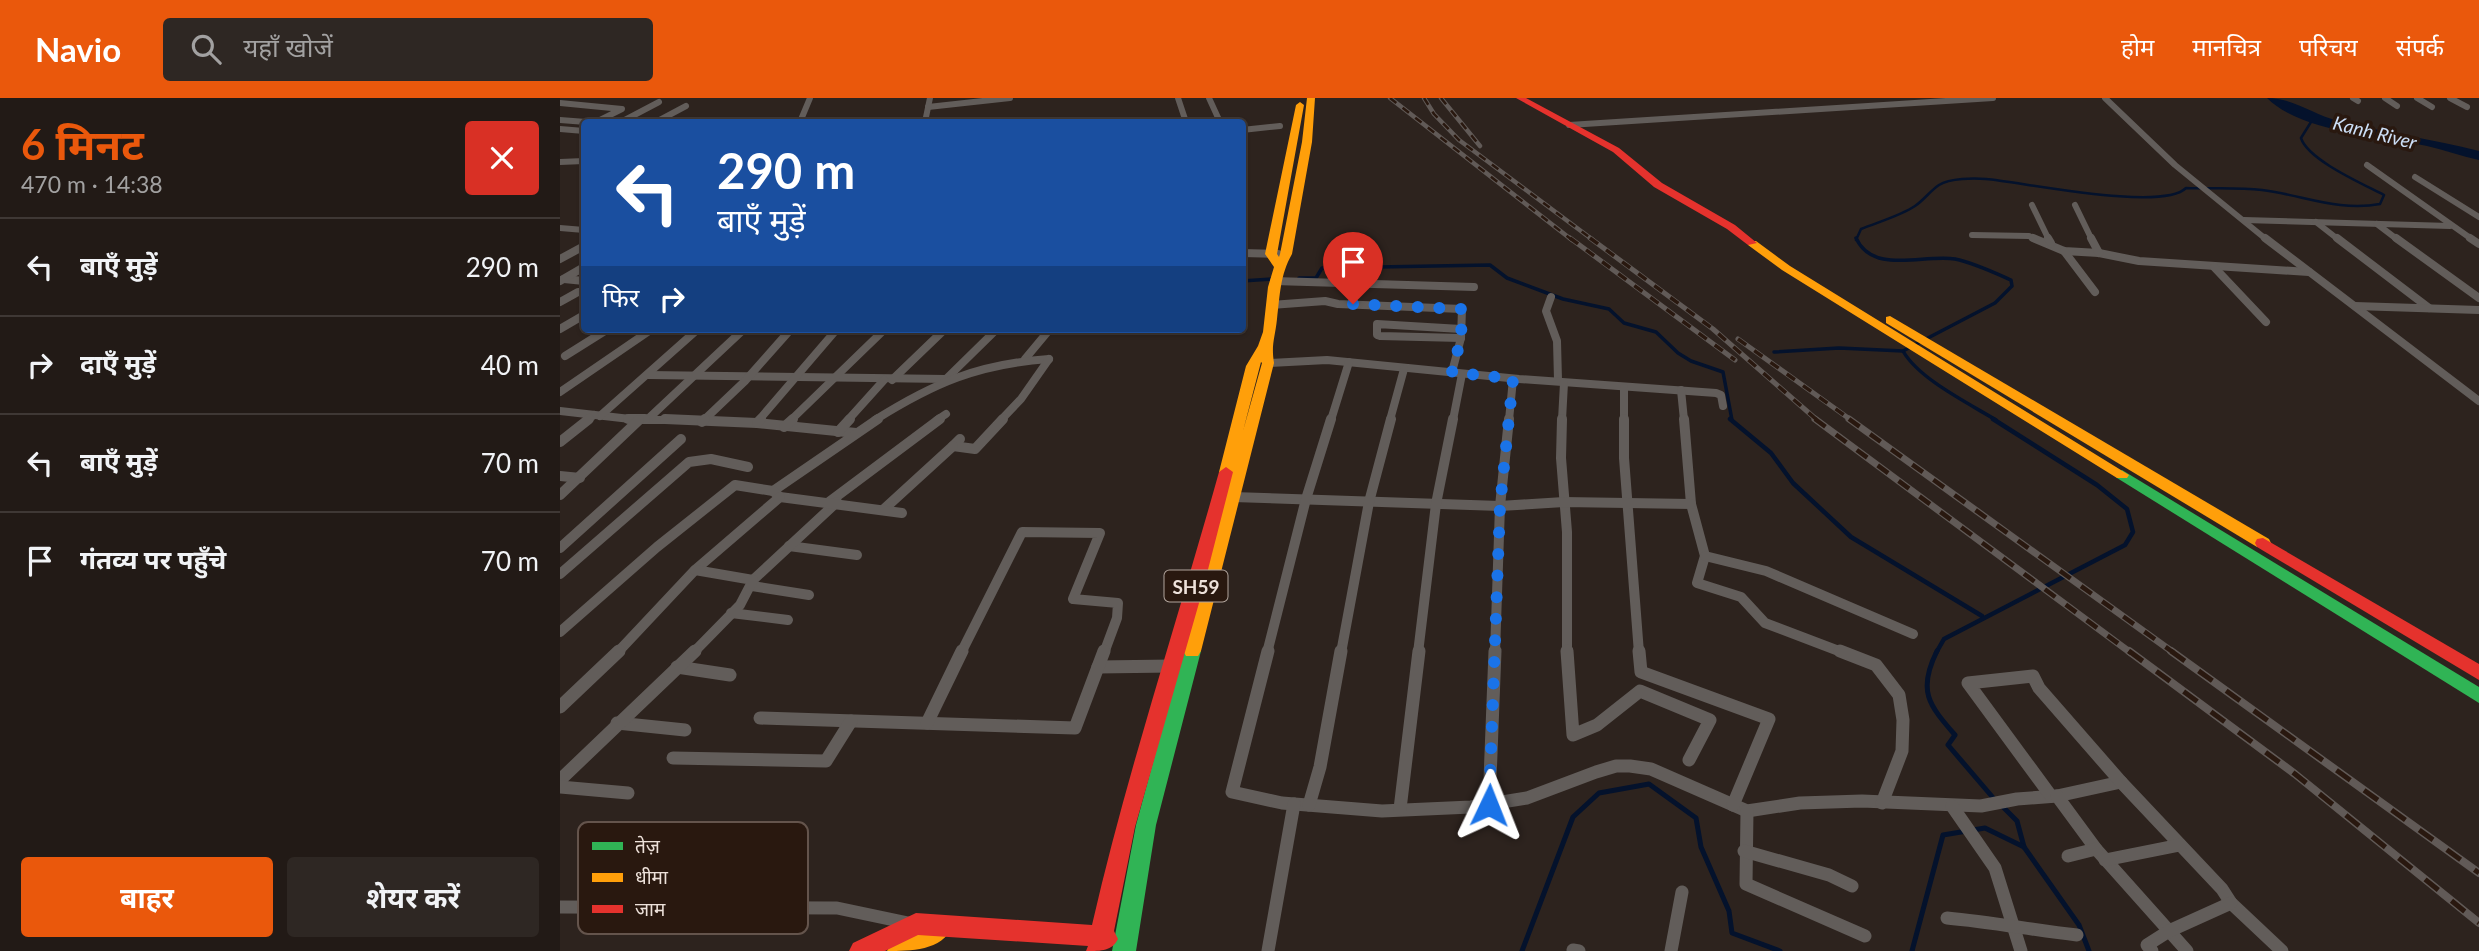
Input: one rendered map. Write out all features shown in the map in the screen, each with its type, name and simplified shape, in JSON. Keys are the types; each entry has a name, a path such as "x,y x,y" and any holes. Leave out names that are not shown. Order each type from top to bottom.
{"main road":[{"name":"SH59","path":"1124,948 1146,825 1268,363 1265,346 1300,98"},
{"name":"SH59","path":"1278,259 1307,142 1311,98"},
{"path":"1520,98 1620,145 1642,164 1742,224 1802,269 1905,335 1968,381 2479,696"},
{"path":"1532,98 1574,125"},
{"path":"1905,335 1985,376 2479,673"},
{"name":"SH59","path":"1099,943 1125,827 1172,667 1254,362 1265,346"},
{"path":"861,951 916,924 1099,943 1124,948"},
{"path":"898,951 942,926"}],"street":[{"path":"801,119 810,98"},
{"path":"926,119 930,98"},
{"path":"928,107 1010,98"},
{"path":"1178,98 1185,119"},
{"path":"1209,98 1219,119"},
{"path":"1574,125 1993,98"},
{"path":"2105,98 2196,182 2479,401"},
{"path":"2385,98 2397,106"},
{"path":"2417,98 2432,107"},
{"path":"2450,98 2467,107"},
{"path":"627,119 659,102"},
{"path":"560,103 622,109 602,119"},
{"path":"662,119 686,106"},
{"path":"560,120 581,122"},
{"path":"1246,129 1280,125"},
{"path":"560,129 581,129"},
{"path":"560,162 581,161"},
{"path":"2367,165 2479,244"},
{"path":"2415,177 2479,217"},
{"path":"2032,205 2051,243"},
{"path":"2075,205 2099,253"},
{"path":"2244,220 2450,226"},
{"path":"2316,222 2429,309"},
{"path":"2377,224 2479,298"},
{"path":"560,228 581,230"},
{"path":"1972,235 2023,236 2051,243 2064,251 2095,292"},
{"path":"560,259 581,248"},
{"path":"2064,251 2099,253 2138,261 2309,272"},
{"path":"1246,254 1278,259 1380,286 1474,287"},
{"path":"2214,267 2266,322"},
{"path":"562,280 581,269"},
{"path":"562,280 581,281"},
{"path":"560,302 581,292"},
{"path":"1551,297 1546,311 1557,341 1561,382 1561,457 1569,626 1567,690 1573,735 1597,725 1640,691 1710,720 1689,760"},
{"path":"1271,305 1325,301 1462,309 1457,373 1436,504 1400,809"},
{"path":"2354,306 2479,310"},
{"path":"560,328 581,318"},
{"path":"1377,324 1461,333 1380,336 1377,335 1377,324"},
{"path":"565,356 602,333"},
{"path":"560,393 646,333"},
{"path":"560,442 648,375 694,333"},
{"path":"560,495 740,333"},
{"path":"702,422 787,333"},
{"path":"757,423 834,333"},
{"path":"785,427 831,378 881,333"},
{"path":"838,432 888,380 941,333"},
{"path":"560,707 628,643 695,570 776,494 856,433 946,379 993,333"},
{"path":"1025,359 1047,333"},
{"path":"648,375 946,379 1025,359 1049,359 1021,399 975,449 957,443 883,510"},
{"path":"1268,363 1349,362 1513,379 1681,390 1719,394 1723,406"},
{"path":"1349,362 1306,499 1232,793 1302,804 1382,811 1489,805 1527,798 1616,766 1630,766 1651,769 1740,808 1862,801 1980,806 2054,796 2121,782"},
{"path":"1268,951 1302,804 1320,767 1369,502 1404,369"},
{"path":"1489,805 1500,506 1513,379"},
{"path":"1624,388 1627,503 1641,671 1769,719 1740,808 1746,884 1865,936"},
{"path":"1681,390 1690,504 1705,556 1697,583 1733,594 1745,601 1751,611 1765,622 1876,665 1899,695 1903,720 1902,751 1882,803"},
{"path":"560,411 644,419 757,423 856,433"},
{"path":"560,780 740,606 752,583 833,502 946,414"},
{"path":"560,548 681,439"},
{"path":"563,570 689,462 715,460 748,467"},
{"path":"560,476 580,478"},
{"path":"560,632 729,488 740,485 776,494 902,513"},
{"path":"1233,497 1500,506 1564,502 1690,504"},
{"path":"760,718 1075,728 1117,618 1118,603 1073,599 1100,533 1022,532 927,723"},
{"path":"789,546 856,555"},
{"path":"1705,556 1740,562 1766,571 1913,634"},
{"path":"695,570 808,595"},
{"path":"731,614 788,620"},
{"path":"677,667 730,675"},
{"path":"1098,667 1172,667"},
{"path":"2187,951 2101,854 1968,683 2033,676 2039,688 2121,782 2222,889 2231,903 2282,951"},
{"path":"673,758 826,761 851,721"},
{"path":"617,723 685,730"},
{"path":"560,787 628,793"},
{"path":"1952,806 1995,868 2021,951"},
{"path":"2068,856 2180,845"},
{"path":"1744,851 1829,875 1852,886"},
{"path":"1671,951 1682,892"},
{"path":"2152,951 2147,945 2169,931 2231,903"},
{"path":"560,907 578,907"},
{"path":"808,908 837,908 873,913 916,924"},
{"path":"1947,918 2013,924 2029,929 2077,935"},
{"path":"1573,950 1579,951"}],"waterway":[{"name":"Kanh River","path":"2274,98 2308,116 2336,125 2429,142 2479,156"},
{"path":"1857,239 1861,229 1909,210 1939,185 1962,179 1986,179 2122,196 2172,195 2186,188 2243,189 2277,192 2350,206 2380,204 2384,195 2337,171 2306,146 2301,138 2311,122 2308,116"},
{"path":"1857,239 1864,249 1886,260 1955,259 2011,280 2012,286 1995,303 1903,351"},
{"path":"1299,278 1316,278 1322,268 1490,265 1507,278 1563,299 1609,309 1624,323 1656,332 1678,353 1691,361 1723,372 1732,420"},
{"path":"1246,281 1273,279"},
{"path":"1774,352 1839,348 1903,351"},
{"path":"1903,351 1932,381 1996,420"},
{"path":"1730,419 1771,453 1793,483 1851,537 1982,616"},
{"path":"1937,652 1944,639 2125,545 2133,532 2127,509 2097,485 1993,419"},
{"path":"1937,652 1928,677 1929,697 1938,715 1955,735 1948,745 1995,800"},
{"path":"1522,951 1573,817 1599,793 1649,784 1696,818 1701,847 1729,911 1732,933 1780,951"},
{"path":"2002,806 2017,821 2024,847"},
{"path":"1912,951 1943,835 1985,828 2024,847"},
{"path":"2024,847 2079,925 2089,951"}],"railway":[{"path":"1390,98 1572,240"},
{"path":"1424,98 1434,114 1459,140 1593,240"},
{"path":"1441,98 1480,146"},
{"path":"1570,238 1735,360"},
{"path":"1590,238 1713,329 1817,420"},
{"path":"1738,339 1851,420"},
{"path":"1815,419 2131,653"},
{"path":"1849,419 2174,653"},
{"path":"2129,651 2295,774 2479,923"},
{"path":"2171,651 2479,873"}],"traffic: fast":[{"path":"2122,475 2479,696"},
{"path":"1124,951 1146,825 1192,651"}],"traffic: slow":[{"path":"1226,472 1253,366 1265,346 1269,332 1276,275 1286,254 1307,142 1311,98"},
{"path":"1277,264 1271,254 1300,105"},
{"path":"1752,243 1786,268 2122,475"},
{"path":"1890,320 2263,543"},
{"path":"1192,651 1268,363 1265,346"},
{"path":"899,951 942,926"}],"traffic: jam":[{"path":"1520,98 1616,150 1658,185 1731,227 1752,243"},
{"path":"1098,951 1125,827 1195,589 1226,472"},
{"path":"2263,543 2479,673"},
{"path":"861,951 916,924 1100,936 1107,939"}],"route":[{"path":"1353,304 1462,309 1461,338 1452,372 1513,379 1500,506 1489,805"}]}
